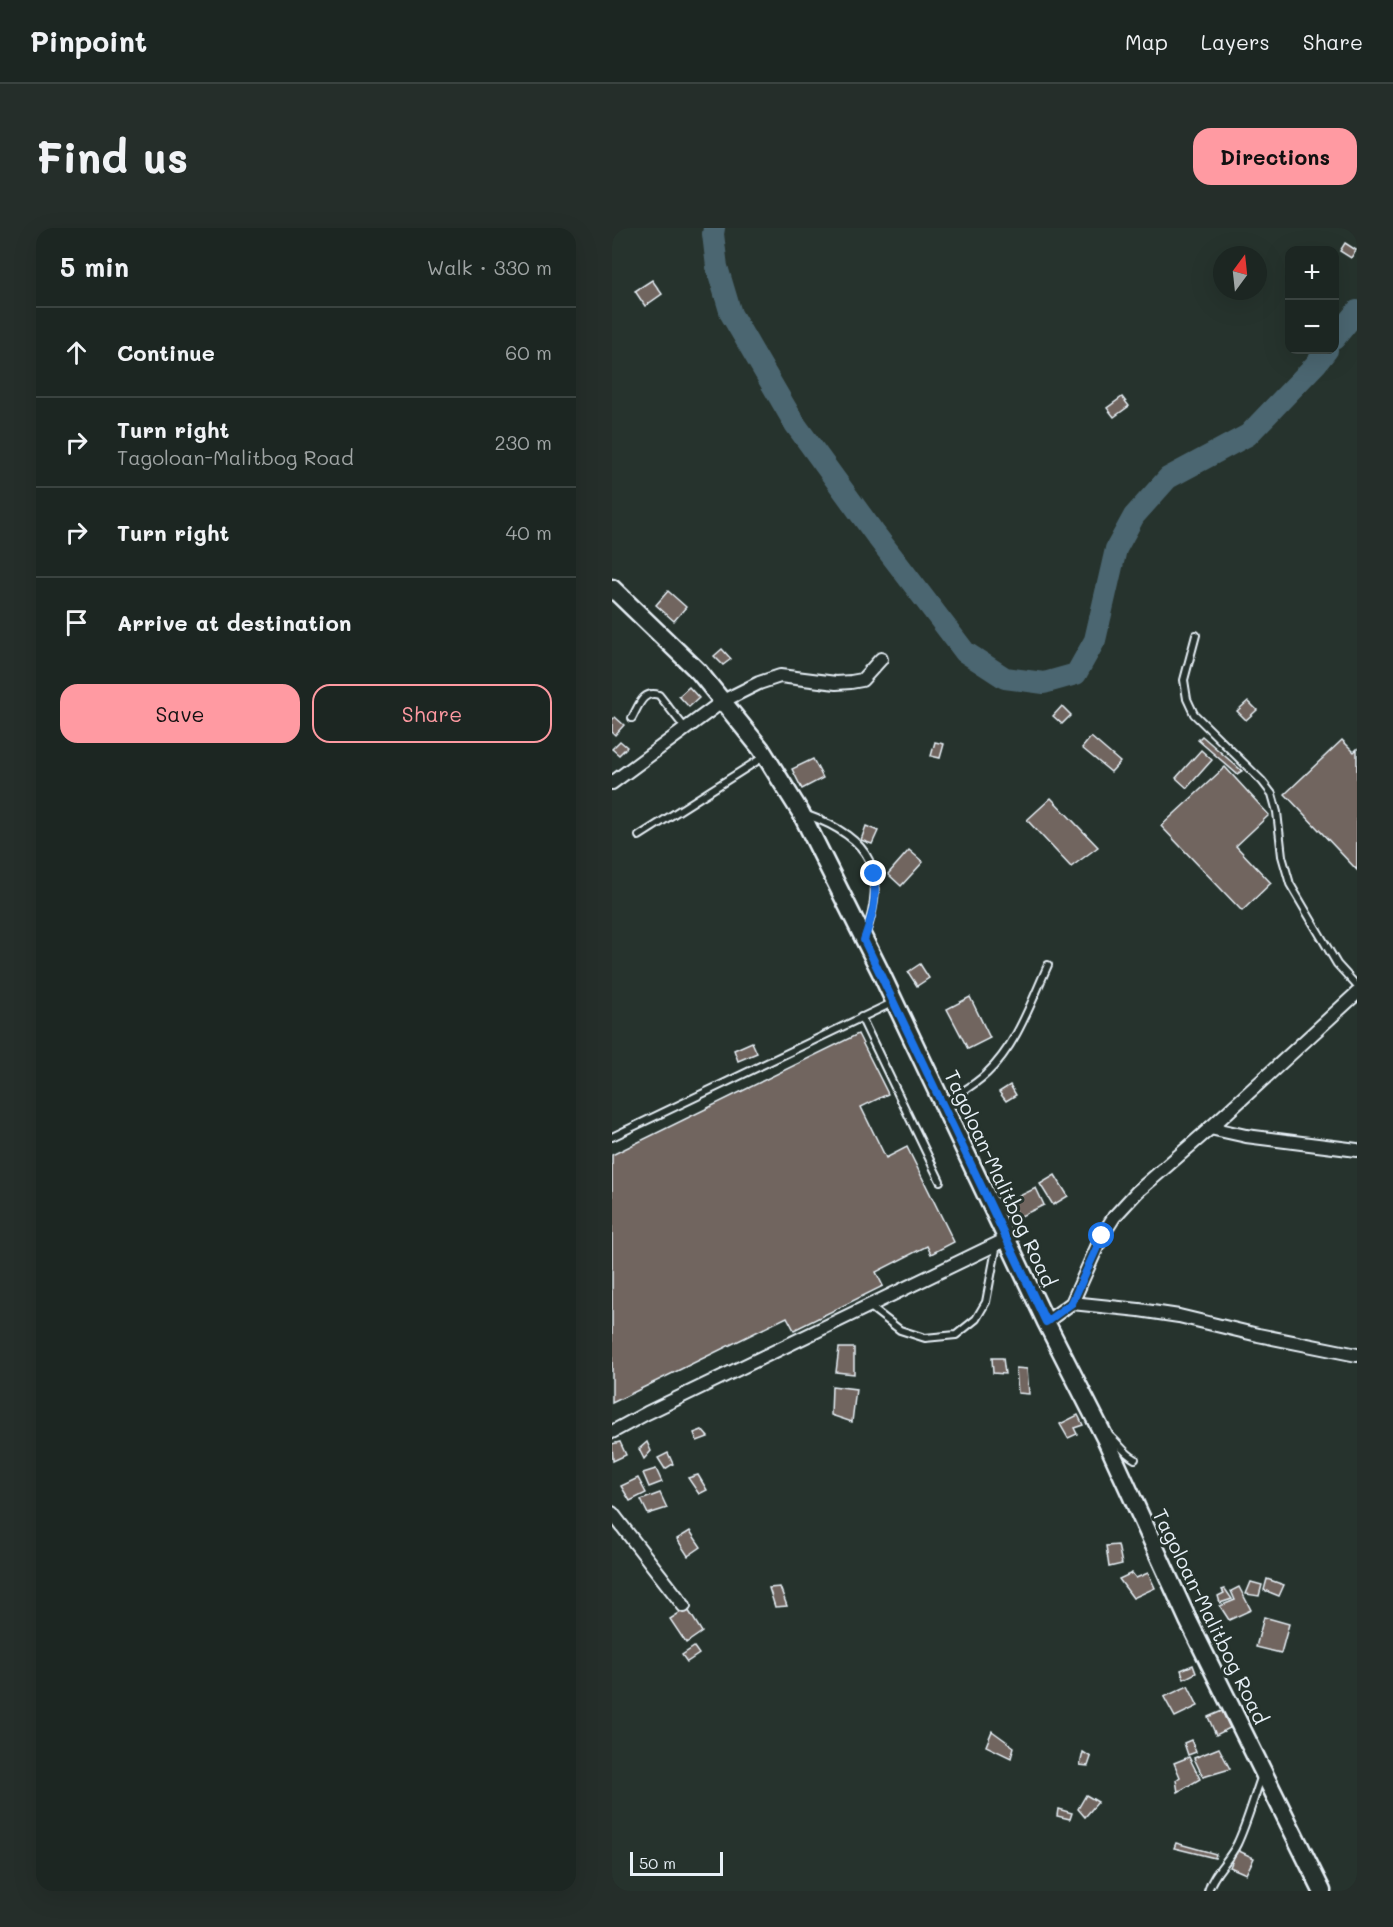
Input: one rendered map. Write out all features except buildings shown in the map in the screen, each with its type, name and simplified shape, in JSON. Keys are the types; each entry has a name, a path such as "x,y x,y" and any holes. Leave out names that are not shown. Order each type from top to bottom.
{"main road":[{"name":"Tagoloan-Malitbog Road","path":"612,588 699,672 765,756 801,813 943,1104 1002,1241 1105,1438 1188,1620 1322,1891"}],"street":[{"path":"612,783 723,701 759,683 780,676 836,683 862,680 882,659"},
{"path":"1046,1322 1072,1303 1102,1236 1114,1217 1137,1192 1357,993"},
{"path":"1210,1128 1246,1136 1357,1150"},
{"path":"612,1432 1002,1241"},
{"path":"1072,1303 1179,1316 1357,1355"},
{"path":"612,1513 684,1606"}],"lane":[{"path":"1196,635 1184,680 1187,699 1194,714 1272,794 1277,812 1282,856 1290,884 1337,964 1357,987"},
{"path":"632,718 644,696 653,693 659,695 686,729"},
{"path":"639,836 765,756"},
{"path":"801,813 847,834 865,852 874,874 876,896 873,914 864,940"},
{"path":"943,1104 985,1075 1004,1054 1018,1031 1048,965"},
{"path":"612,1137 894,1001"},
{"path":"861,1017 940,1181"},
{"path":"869,1305 900,1330 925,1338 956,1335 976,1319 986,1302 1002,1241"},
{"path":"1105,1438 1111,1437 1126,1455 1135,1459"},
{"path":"1208,1891 1215,1875 1237,1844 1264,1772"}],"waterway":[{"path":"714,228 717,267 731,314 795,424 965,652 1005,678 1044,683 1076,674 1095,640 1116,549 1134,516 1168,478 1248,435 1324,354"},
{"path":"1339,333 1357,311"}],"route":[{"path":"874,874 876,896 873,914 864,940 1046,1322 1072,1303 1102,1236"}]}
